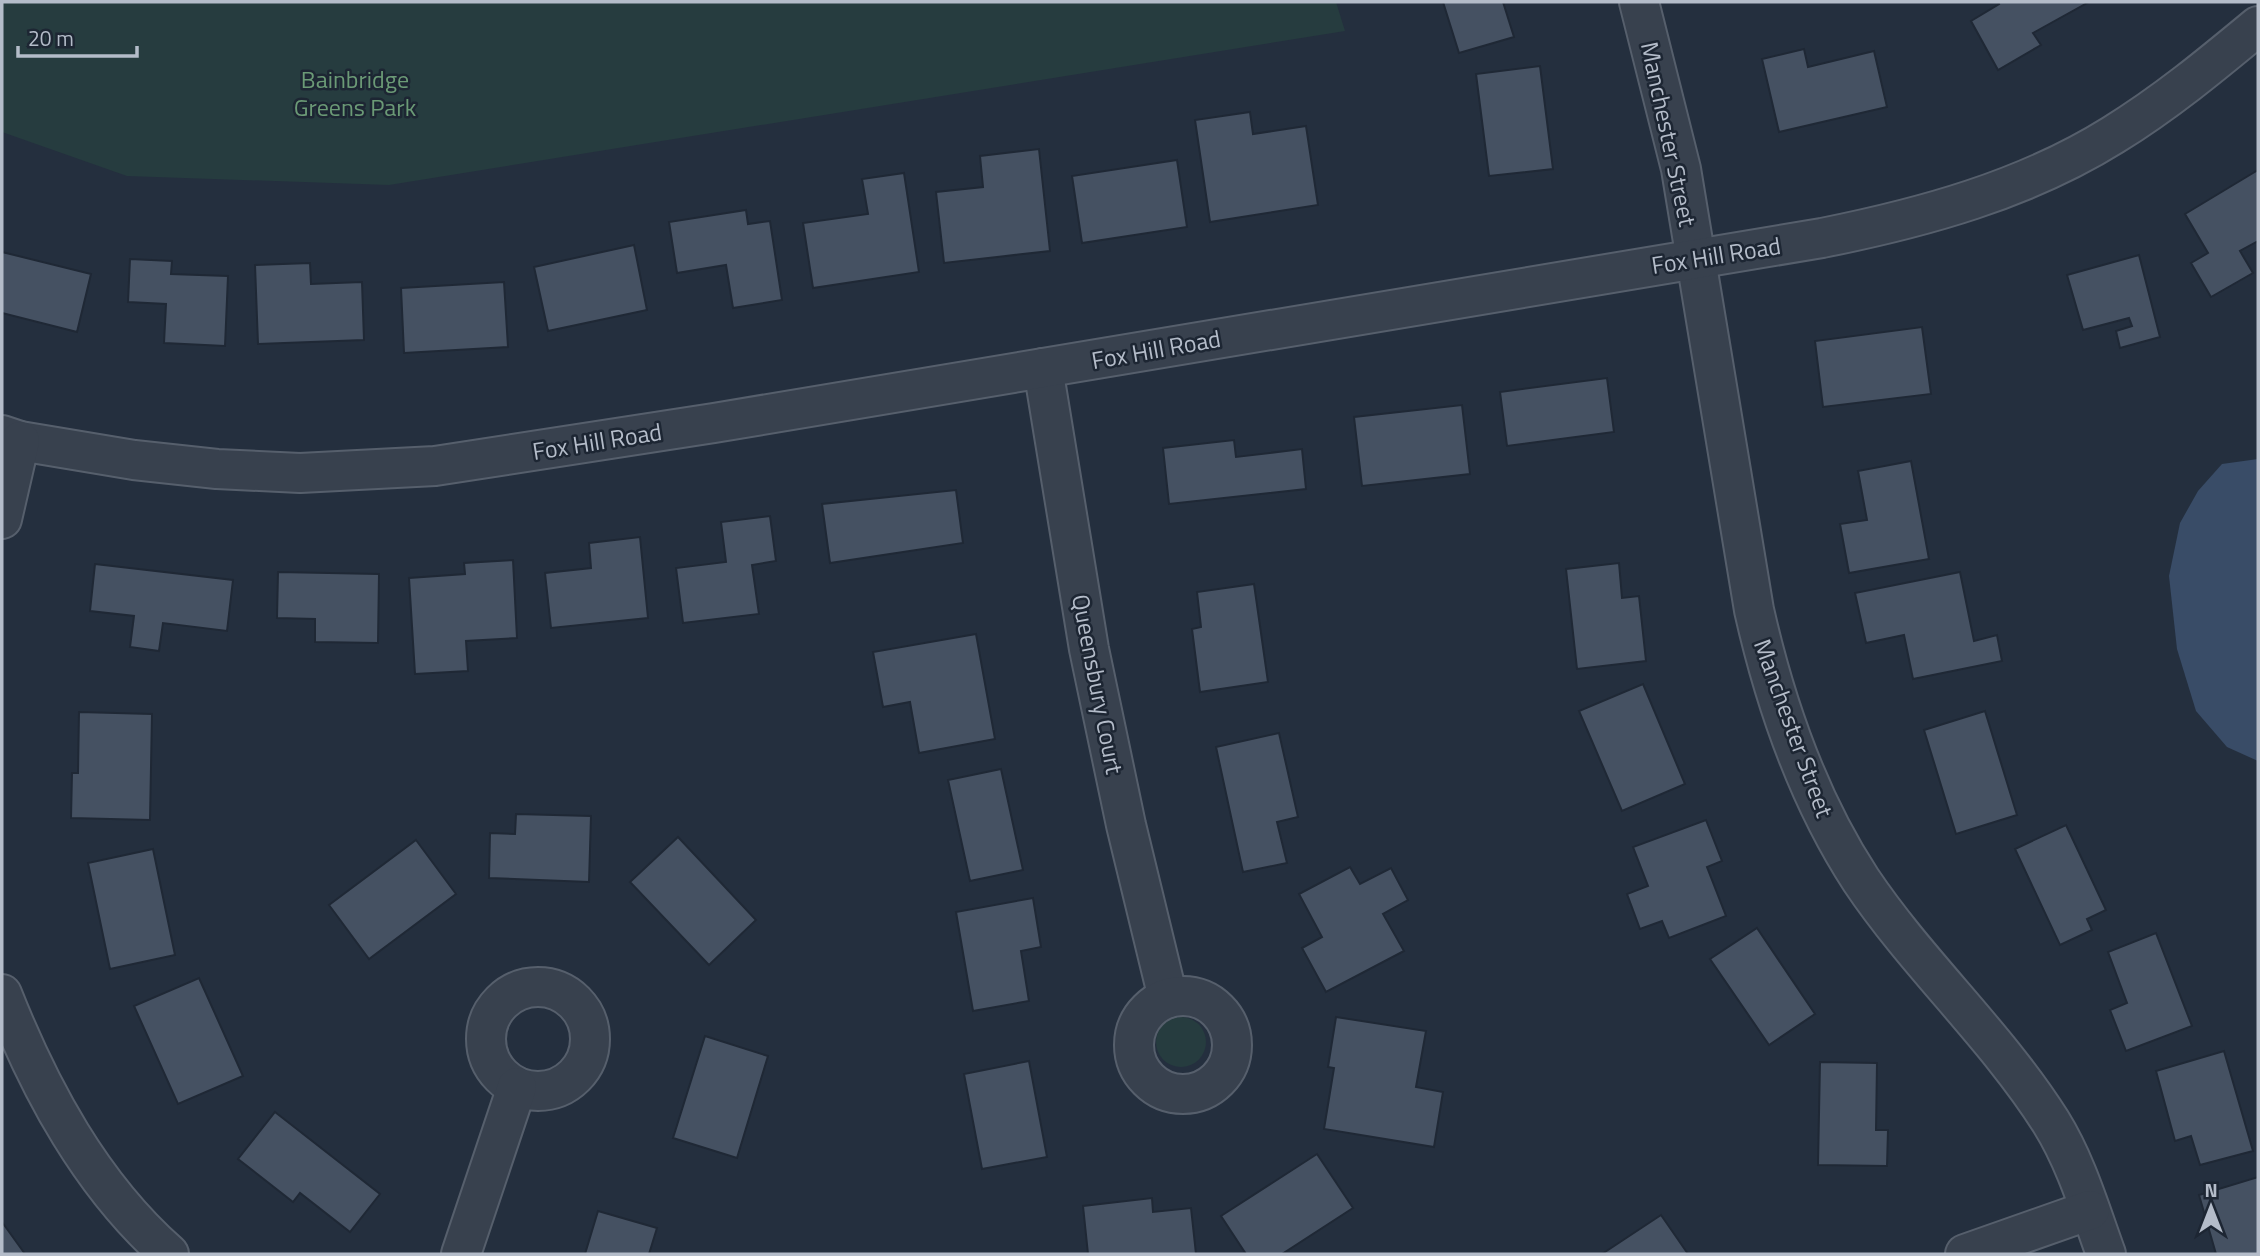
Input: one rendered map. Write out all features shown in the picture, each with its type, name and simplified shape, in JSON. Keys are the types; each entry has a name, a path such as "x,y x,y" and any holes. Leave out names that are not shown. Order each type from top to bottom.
{"street":[{"name":"Manchester Street","path":"1639,2 1681,169 1756,621 1766,667 1815,798 1861,879 1923,961 1999,1049 2052,1123 2068,1155 2106,1254"},
{"name":"Fox Hill Road","path":"11,438 134,460 217,468 300,472 435,466 1043,368 1696,259 1894,223 1972,200 2056,166 2112,136 2182,88 2258,26"},
{"name":"Queensbury Court","path":"1043,368 1089,649 1126,825 1168,998"},
{"path":"2,519 11,438"},
{"path":"2,994 20,1040 60,1119 104,1184 149,1237 169,1254"},
{"path":"461,1254 517,1087"},
{"path":"1965,1254 2090,1210"}],"green space":[{"name":"Bainbridge Greens Park","path":"2,2 1336,2 1345,31 389,185 127,176 2,132"},
{"path":"1181,1017 1199,1024 1206,1042 1199,1060 1181,1067 1163,1060 1156,1042 1163,1024"}],"water":[{"path":"2258,459 2258,761 2227,747 2196,711 2177,649 2169,576 2180,523 2198,491 2222,464"}],"building":[{"path":"1443,2 1503,2 1514,37 1459,53"},
{"path":"1998,2 2087,3 2033,33 2041,45 1998,70 1971,21 1999,4"},
{"path":"1804,49 1808,67 1874,51 1887,107 1779,132 1762,59"},
{"path":"1540,66 1553,169 1489,176 1476,74"},
{"path":"1250,112 1253,134 1306,126 1318,205 1210,222 1195,120"},
{"path":"1039,149 1050,251 944,263 936,192 983,187 980,156"},
{"path":"1177,160 1187,227 1082,243 1072,176"},
{"path":"2258,170 2258,241 2240,251 2253,273 2211,297 2191,263 2208,253 2185,214"},
{"path":"904,173 919,272 813,288 803,223 868,214 862,179"},
{"path":"746,210 748,224 770,221 782,300 733,308 726,265 677,273 669,222"},
{"path":"634,245 647,310 548,331 534,267"},
{"path":"2,252 91,274 77,332 2,313"},
{"path":"2139,255 2160,337 2120,348 2116,331 2132,326 2129,318 2083,330 2067,275"},
{"path":"130,259 172,261 171,274 228,276 225,346 164,343 166,304 128,302"},
{"path":"310,263 311,284 362,282 364,340 258,344 255,265"},
{"path":"504,282 508,347 404,353 401,288"},
{"path":"1922,327 1931,394 1823,407 1815,341"},
{"path":"1607,378 1614,432 1507,446 1500,392"},
{"path":"1462,405 1470,474 1362,486 1354,417"},
{"path":"1234,440 1236,457 1302,449 1306,489 1169,504 1163,448"},
{"path":"1911,461 1929,559 1849,573 1840,524 1867,520 1858,471"},
{"path":"956,490 963,543 830,563 822,504"},
{"path":"770,516 776,561 752,565 759,614 683,623 676,568 726,562 721,522"},
{"path":"640,537 648,618 551,628 545,573 591,568 589,543"},
{"path":"513,560 517,638 466,641 468,671 415,674 409,578 465,574 464,563"},
{"path":"1619,563 1622,598 1639,596 1646,661 1577,669 1566,569"},
{"path":"95,564 233,580 227,631 163,623 159,651 130,647 134,616 90,611"},
{"path":"278,572 379,574 378,643 315,642 315,619 277,618"},
{"path":"1960,572 1974,641 1997,635 2002,661 1913,679 1904,635 1866,643 1855,593"},
{"path":"1254,584 1268,682 1200,692 1192,629 1201,627 1197,592"},
{"path":"976,634 995,739 919,753 910,702 883,707 873,652"},
{"path":"1643,684 1685,784 1622,811 1579,711"},
{"path":"1985,711 2017,815 1956,834 1924,730"},
{"path":"79,712 152,714 150,820 71,818 72,773 78,773"},
{"path":"1279,733 1298,817 1277,822 1287,863 1243,872 1216,747"},
{"path":"1001,769 1023,870 970,881 948,780"},
{"path":"516,814 591,816 589,882 489,878 490,833 515,834"},
{"path":"1706,820 1722,861 1707,867 1726,916 1669,938 1662,921 1640,929 1627,894 1648,886 1633,847"},
{"path":"2066,825 2106,910 2087,919 2092,930 2060,945 2015,849"},
{"path":"678,837 756,920 709,965 630,882"},
{"path":"416,840 456,894 369,959 329,905"},
{"path":"153,849 175,955 110,969 88,863"},
{"path":"1350,867 1360,884 1391,868 1408,900 1383,914 1404,951 1326,992 1302,948 1322,937 1299,894"},
{"path":"1033,898 1041,947 1021,951 1029,1001 973,1011 956,912"},
{"path":"1757,928 1815,1014 1769,1045 1710,959"},
{"path":"2156,933 2192,1026 2126,1051 2110,1010 2127,1003 2108,952"},
{"path":"199,978 243,1076 178,1104 134,1006"},
{"path":"1336,1017 1426,1031 1416,1087 1443,1092 1434,1147 1324,1129 1334,1068 1328,1067"},
{"path":"705,1036 768,1056 737,1158 673,1138"},
{"path":"2224,1051 2253,1151 2200,1165 2191,1136 2175,1141 2156,1071"},
{"path":"1029,1061 1047,1157 982,1169 964,1074"},
{"path":"1820,1062 1877,1063 1876,1130 1888,1130 1887,1166 1818,1165"},
{"path":"275,1112 380,1194 350,1232 300,1193 293,1202 238,1159"},
{"path":"1317,1154 1353,1208 1282,1254 1246,1254 1221,1216"},
{"path":"2258,1177 2258,1254 2216,1254 2199,1195"},
{"path":"1152,1198 1153,1212 1191,1208 1196,1254 1088,1254 1083,1206"},
{"path":"598,1211 657,1228 649,1254 585,1254"},
{"path":"1661,1215 1688,1254 1602,1254"},
{"path":"2,1222 25,1254 2,1254"}]}
